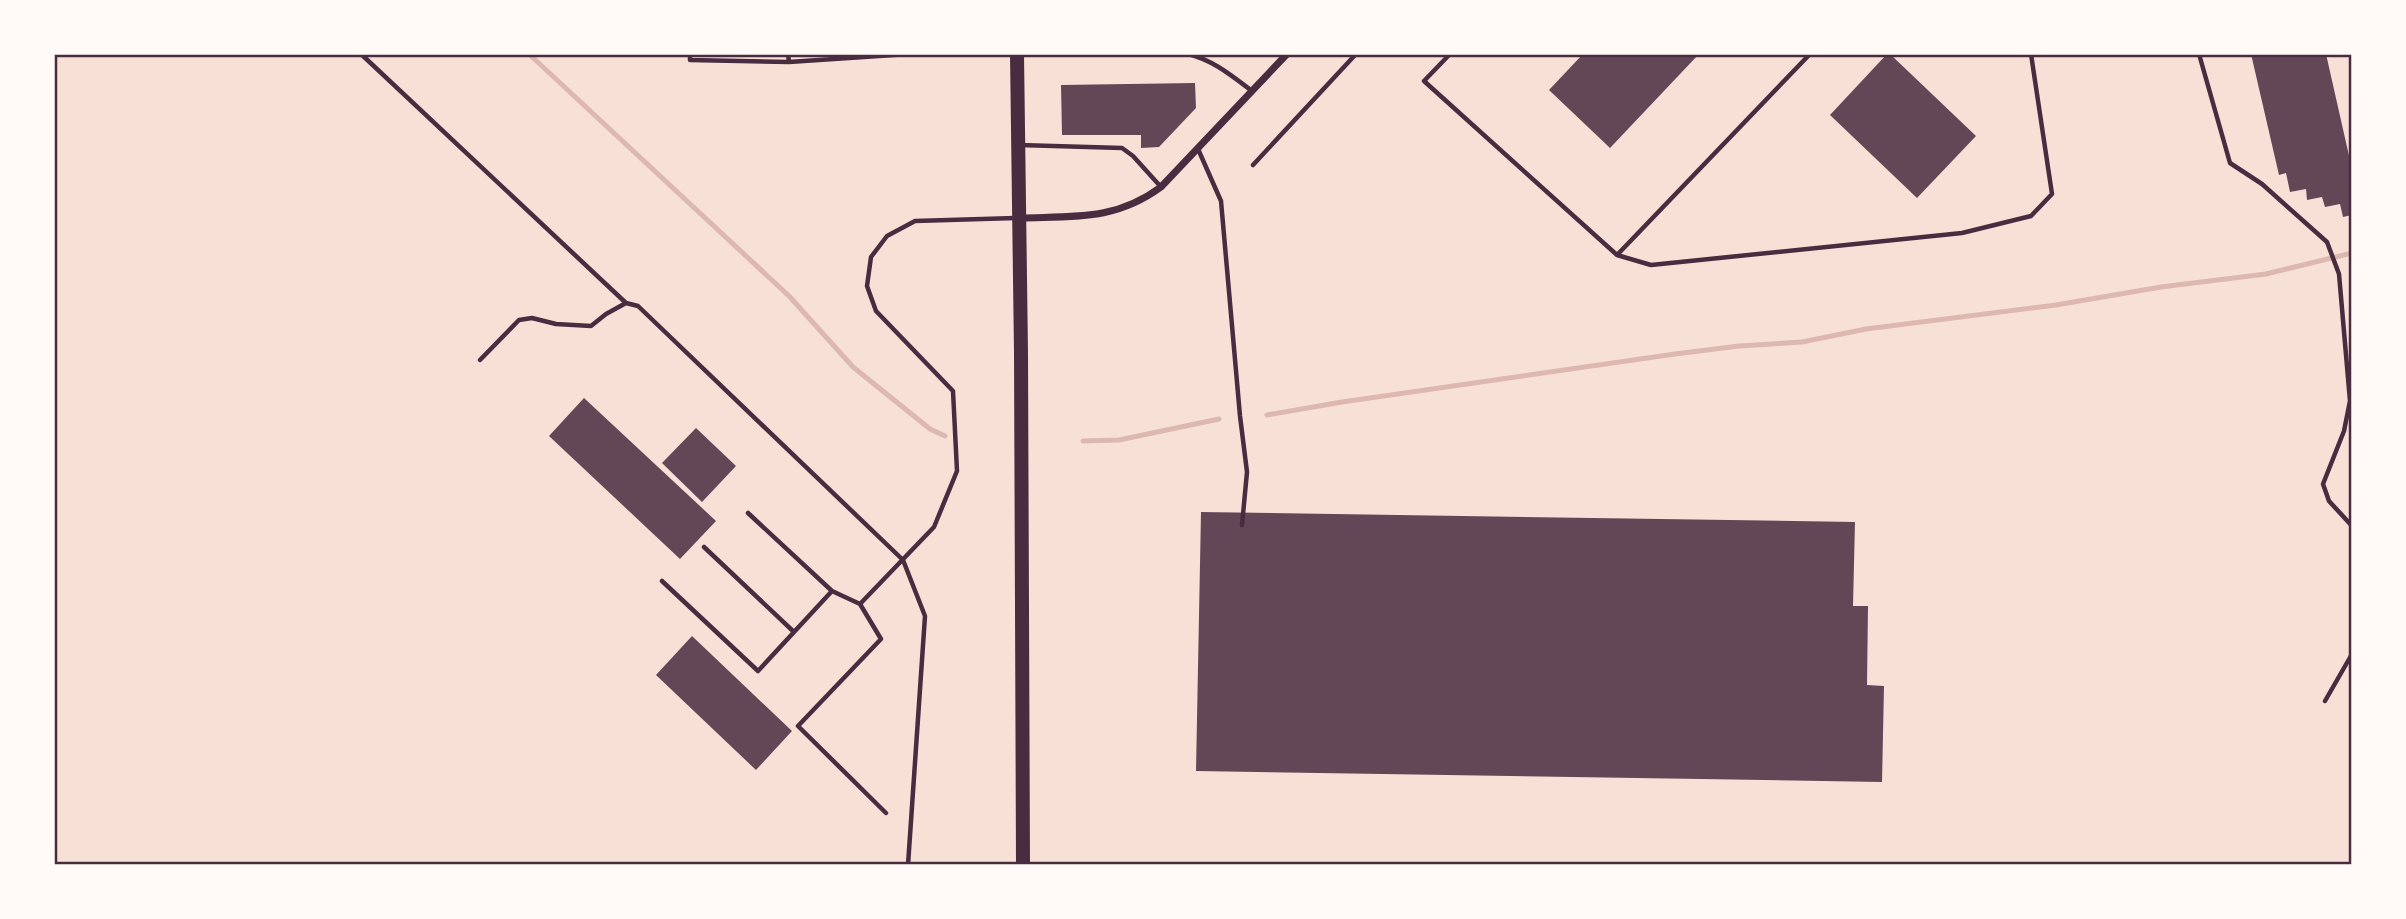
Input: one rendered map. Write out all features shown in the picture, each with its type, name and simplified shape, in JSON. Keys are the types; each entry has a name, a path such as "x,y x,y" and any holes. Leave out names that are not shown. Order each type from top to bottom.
{"main road":[{"path":"1017,54 1023,865"}],"street":[{"path":"1020,218 1100,215 1145,199 1161,187 1287,54"}],"lane":[{"path":"361,54 626,303 638,306 902,560 925,616 908,865"},
{"path":"690,54 690,60 789,62 909,54"},
{"path":"788,54 789,62"},
{"path":"1188,54 1218,66 1252,91"},
{"path":"1252,165 1356,54"},
{"path":"1450,54 1424,81 1617,255 1651,265 1962,233 2031,216 2052,194 2031,54"},
{"path":"1617,255 1810,54"},
{"path":"2199,54 2230,163 2262,184 2327,242 2339,274 2340,312 2350,401 2344,431 2323,484 2329,501 2352,526"},
{"path":"1018,145 1122,148 1133,156 1161,187"},
{"path":"1198,149 1221,201 1247,472 1242,525"},
{"path":"860,604 934,527 957,471 953,391 876,311 867,286 871,257 887,236 915,221 1020,218"},
{"path":"480,360 519,320 532,318 556,324 591,326 626,303"},
{"path":"748,513 832,591 860,604 881,639 798,726 886,813"},
{"path":"704,547 794,632"},
{"path":"662,580 758,671 832,591"},
{"path":"2325,701 2352,654"}],"building":[{"path":"1583,54 1699,54 1610,148 1549,90"},
{"path":"1887,54 1976,136 1917,198 1830,115"},
{"path":"2251,54 2326,54 2352,169 2352,215 2343,217 2340,204 2325,207 2322,197 2307,200 2306,189 2290,192 2286,173 2279,175"},
{"path":"1195,83 1196,108 1159,147 1141,148 1141,135 1062,135 1061,85"},
{"path":"584,398 716,521 680,559 549,436"},
{"path":"696,428 736,466 702,502 662,463"},
{"path":"1201,512 1855,522 1853,606 1868,606 1867,685 1884,686 1882,782 1196,771"},
{"path":"692,636 792,731 756,770 656,675"}],"waterway":[{"path":"529,54 789,296 853,367 930,429 945,436"},
{"path":"1267,415 1675,354 1802,342 1866,329 2056,305 2161,287 2266,274 2352,253"},
{"path":"1083,441 1119,440 1219,419"}]}
